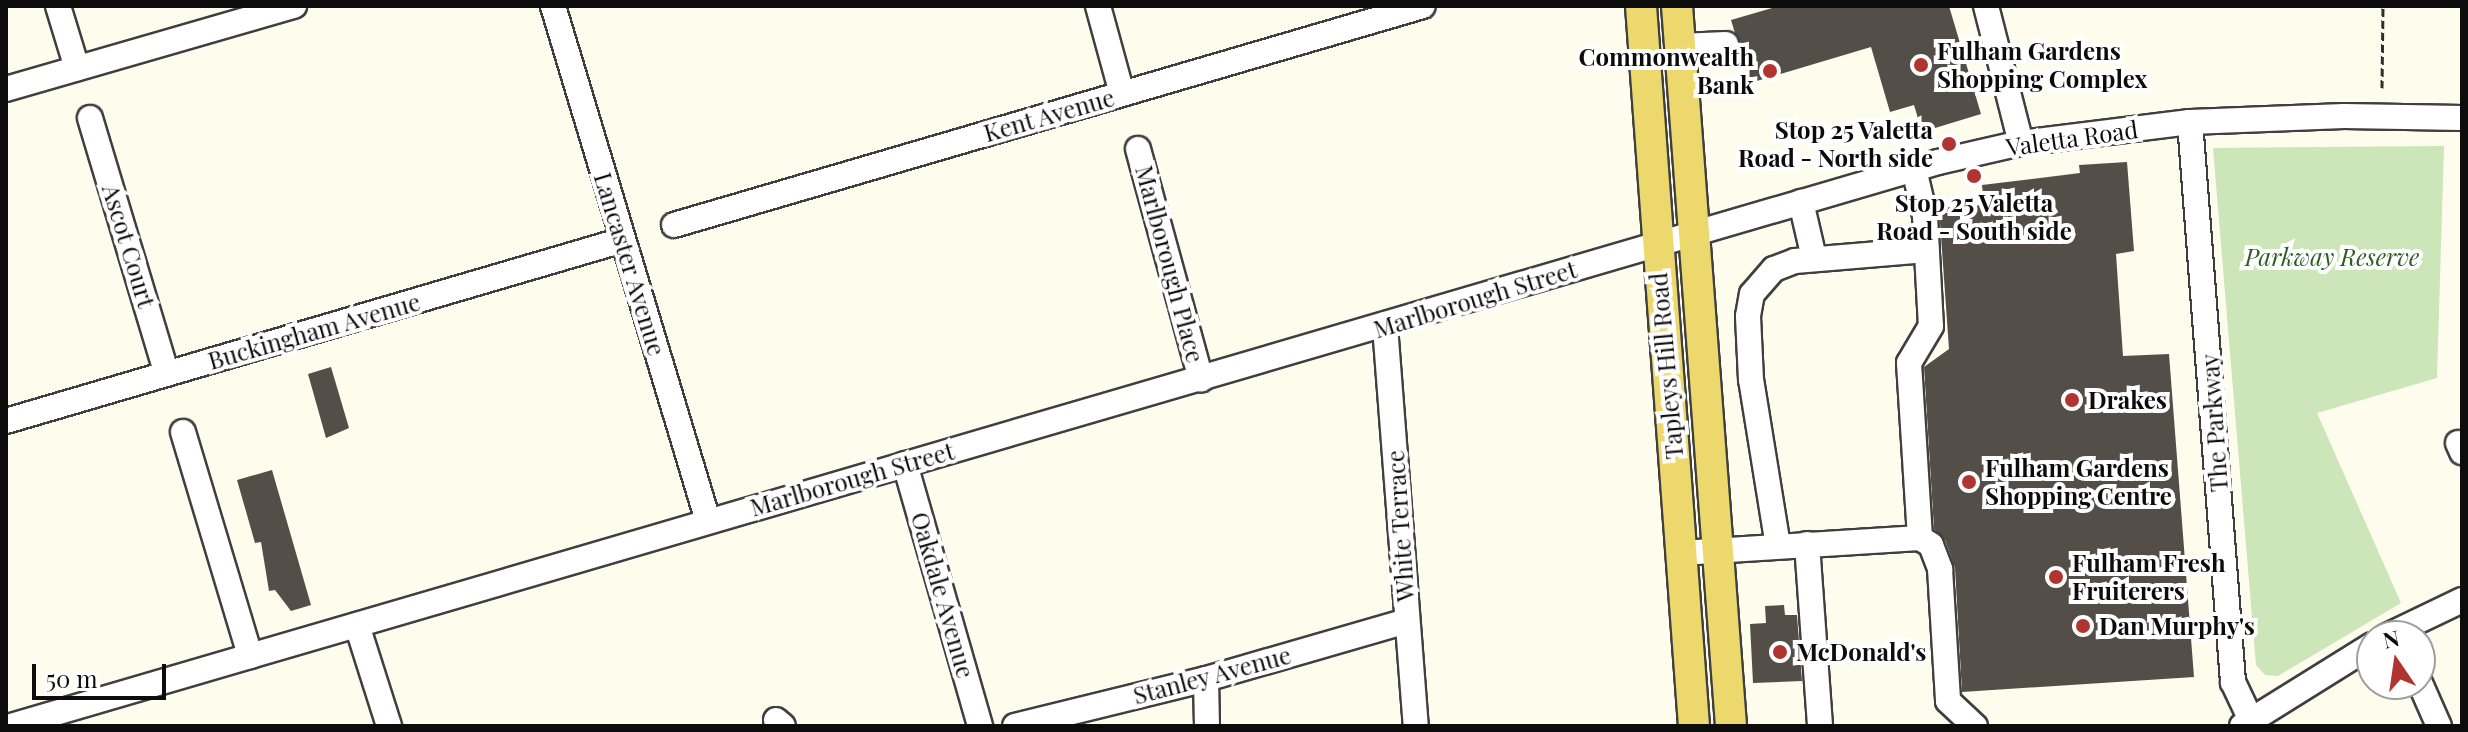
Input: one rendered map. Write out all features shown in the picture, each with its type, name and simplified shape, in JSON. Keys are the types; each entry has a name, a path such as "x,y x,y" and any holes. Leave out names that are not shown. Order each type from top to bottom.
{"main road":[{"name":"Tapleys Hill Road","path":"1641,6 1655,244 1694,726"},
{"name":"Tapleys Hill Road","path":"1677,6 1731,726"}],"street":[{"path":"58,6 77,68"},
{"path":"6,89 294,6"},
{"name":"Lancaster Avenue","path":"553,6 708,521"},
{"path":"1098,6 1122,94"},
{"name":"Kent Avenue","path":"674,225 1423,6"},
{"path":"1986,6 2021,143"},
{"path":"1680,46 1726,44"},
{"name":"Valetta Road","path":"1694,233 1914,169 2021,143 2190,122 2344,116 2462,118"},
{"name":"Ascot Court","path":"90,118 167,374"},
{"name":"The Parkway","path":"2190,122 2222,684 2246,723"},
{"name":"Marlborough Place","path":"1138,149 1201,380"},
{"path":"1914,169 1927,250 1931,326 1910,359 1908,377 1920,538"},
{"path":"1801,202 1814,258"},
{"name":"Marlborough Street","path":"11,726 91,715 250,656 1201,380 1694,233"},
{"name":"Buckingham Avenue","path":"6,421 623,240"},
{"path":"1778,546 1751,380 1749,307 1759,283 1774,269 1814,258 1927,250"},
{"name":"White Terrace","path":"1385,326 1416,726"},
{"path":"183,432 250,656"},
{"name":"Oakdale Avenue","path":"905,464 980,726"},
{"path":"1681,553 1920,538 1931,545 1940,569 1948,701 1969,716 1975,726"},
{"path":"1807,544 1820,726"},
{"path":"2422,620 2462,600"},
{"name":"Stanley Avenue","path":"1015,726 1206,679 1407,621"},
{"path":"357,625 389,726"},
{"path":"2246,723 2356,655"},
{"path":"1206,679 1207,726"},
{"path":"2428,700 2439,726"}],"path":[{"path":"2382,88 2383,6"}],"green space":[{"name":"Parkway Reserve","path":"2444,146 2437,378 2317,413 2401,603 2372,620 2356,620 2356,630 2278,676 2265,675 2256,665 2213,148"}],"building":[{"name":"Fulham Gardens Shopping Complex","path":"1779,6 1949,6 1981,114 1922,132 1914,105 1890,112 1871,47 1750,83 1731,20"},
{"name":"Fulham Gardens Shopping Centre","path":"2127,162 2134,251 2116,254 2123,356 2169,354 2194,677 1962,692 1955,568 1945,540 1934,529 1924,367 1949,349 1939,208 1984,205 1982,185 2080,173 2079,165"},
{"path":"331,367 349,428 326,438 308,374"},
{"path":"272,470 311,605 291,611 275,590 269,591 261,542 255,543 237,480"},
{"name":"McDonald's","path":"1784,605 1785,615 1797,615 1802,681 1753,683 1750,624 1766,623 1765,606"}],"place":[{"name":"Fulham Gardens Shopping Complex","path":"1921,65"},
{"name":"Commonwealth Bank","path":"1770,71"},
{"name":"Stop 25 Valetta Road - North side","path":"1949,144"},
{"name":"Stop 25 Valetta Road - South side","path":"1974,176"},
{"name":"Drakes","path":"2072,400"},
{"name":"Fulham Gardens Shopping Centre","path":"1969,482"},
{"name":"Fulham Fresh Fruiterers","path":"2056,577"},
{"name":"Dan Murphy's","path":"2083,626"},
{"name":"McDonald's","path":"1780,652"}]}
